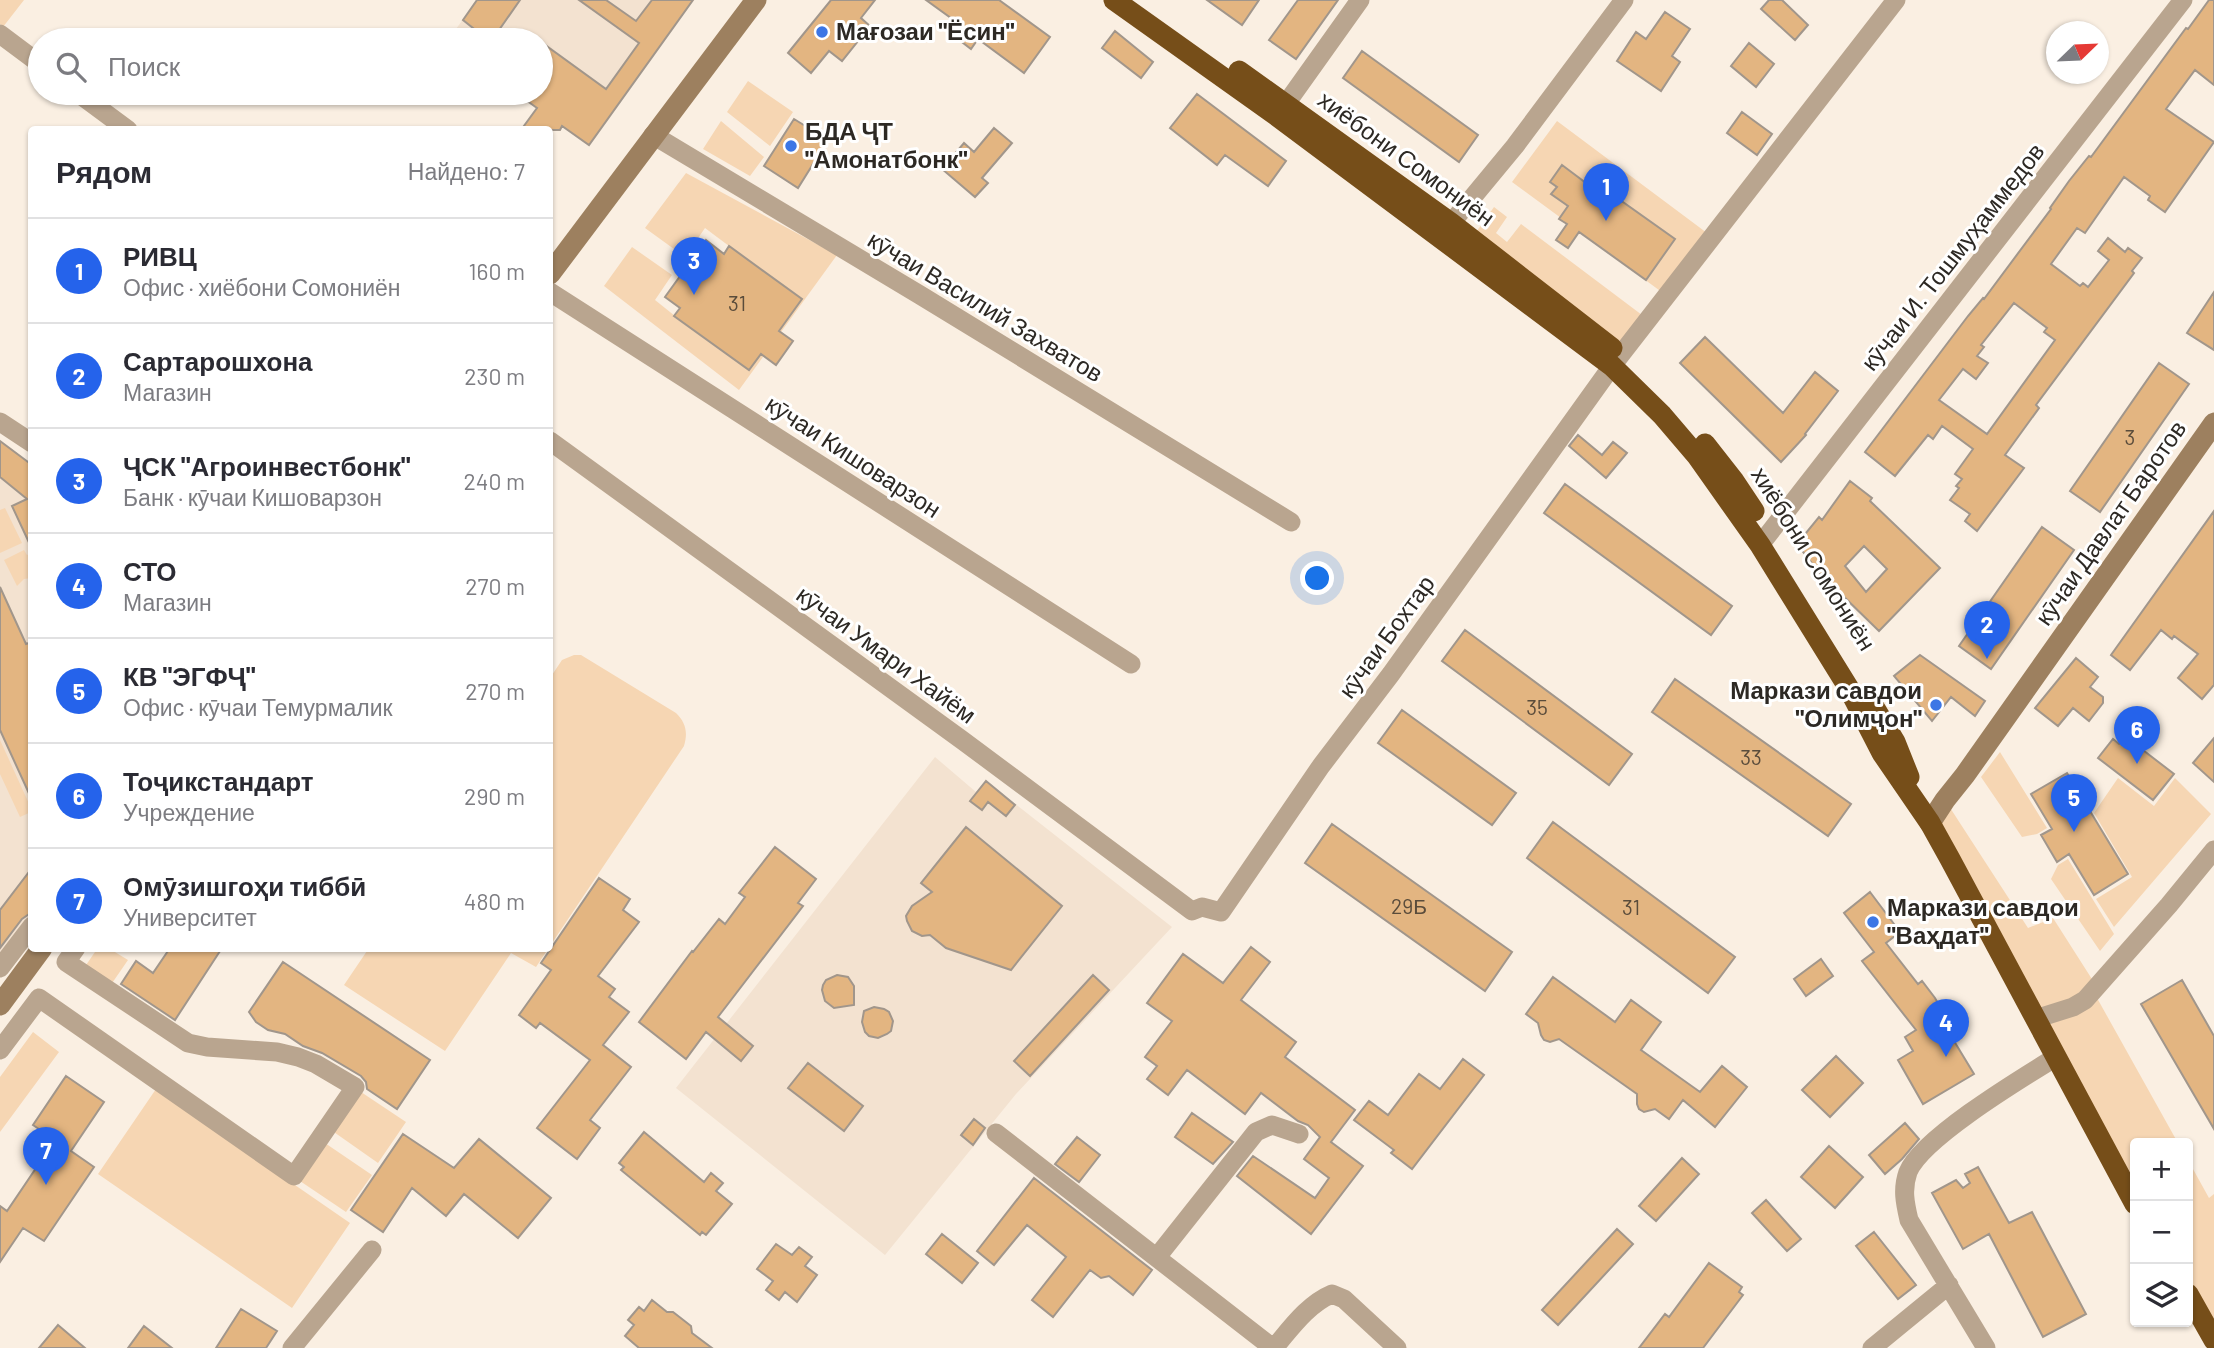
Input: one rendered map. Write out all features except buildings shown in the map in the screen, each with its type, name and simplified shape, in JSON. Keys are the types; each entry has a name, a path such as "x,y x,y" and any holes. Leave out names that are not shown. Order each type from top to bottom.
{"highway":[{"name":"хиёбони Сомониён","path":"1114,0 1281,110"},
{"name":"хиёбони Сомониён","path":"1139,0 1281,110 1446,230 1616,360 1697,456 1765,539 1882,753 1930,824 2134,1201"},
{"path":"2193,1303 2214,1340"}],"street":[{"path":"553,270 756,0"},
{"path":"1281,110 1360,0"},
{"path":"1446,230 1515,146 1624,0"},
{"path":"1616,360 1896,0"},
{"name":"кӯчаи И. Тошмуҳаммедов","path":"1765,539 2183,0"},
{"path":"0,34 28,55"},
{"path":"94,105 123,126"},
{"name":"кӯчаи Василий Захватов","path":"653,135 1291,522"},
{"name":"кӯчаи Кишоварзон","path":"553,294 1131,664"},
{"name":"кӯчаи Бохтар","path":"1192,911 1202,907 1221,912 1321,766 1391,674 1616,360"},
{"path":"0,422 28,440"},
{"name":"кӯчаи Давлат Баротов","path":"1930,824 2214,423"},
{"name":"кӯчаи Умари Хайём","path":"553,443 962,740 1192,911"},
{"path":"2035,1019 2073,1007 2085,1000 2214,850"},
{"path":"0,968 28,931"},
{"path":"0,1005 39,952"},
{"path":"0,1050 39,998 294,1176 355,1087 316,1063 298,1057 277,1052 207,1047 183,1041 66,962 73,952"},
{"path":"1986,1348 1909,1220 1904,1201 1904,1184 1909,1169 1923,1152 1948,1130 1998,1093 2056,1057"},
{"path":"1157,1257 1256,1132 1272,1125 1299,1134"},
{"path":"996,1133 1273,1348 1308,1309 1332,1294 1344,1299 1397,1348"},
{"path":"292,1348 372,1250"},
{"path":"1872,1348 1948,1285"}],"shaded area":[{"path":"0,0 24,0 3,27 0,24"},
{"path":"477,0 693,0 589,145 533,105 553,105 553,28 457,28"},
{"path":"748,81 793,112 770,146 727,112"},
{"path":"721,121 764,157 750,176 703,149"},
{"path":"1557,121 1707,233 1663,293 1512,182"},
{"path":"686,173 837,255 739,390 604,286 632,247 672,275 655,300 675,316 729,246 705,228 685,257 645,228"},
{"path":"1494,207 1507,217 1496,233 1507,242 1521,224 1642,315 1615,352 1469,242"},
{"path":"0,445 7,446 28,463 28,921 0,957"},
{"path":"5,508 22,543 0,553 0,510"},
{"path":"24,550 28,554 28,578 17,586 4,560"},
{"path":"581,655 676,713 684,724 686,736 684,746 553,942 553,674 562,660"},
{"path":"0,740 28,801 28,813 20,817 0,774"},
{"path":"2000,752 2047,828 2037,834 2022,837 1981,777"},
{"path":"935,757 976,792 986,781 1172,927 1016,1094 885,1255 676,1088"},
{"path":"2118,778 2154,806 2175,778 2211,814 2114,927 2096,899 2132,877 2094,813"},
{"path":"1945,800 2028,928 2053,918 2097,987 2035,1019 1930,823"},
{"path":"2068,859 2114,934 2100,951 2051,879 2058,865"},
{"path":"95,952 115,952 128,960 108,989 82,971"},
{"path":"366,952 546,952 536,967 511,953 445,1051 344,985"},
{"path":"2097,998 2175,1138 2130,1138 2130,1178 2044,1024"},
{"path":"33,1032 59,1052 0,1132 0,1077"},
{"path":"156,1089 350,1223 292,1308 98,1174"},
{"path":"358,1090 406,1122 378,1163 331,1130"},
{"path":"322,1141 372,1175 346,1212 297,1179"},
{"path":"2193,1169 2209,1198 2214,1194 2214,1327 2193,1289"}],"place":[{"name":"Мағозаи \"Ёсин\"","path":"822,32"},
{"name":"БДА ҶТ \"Амонатбонк\"","path":"791,146"},
{"name":"РИВЦ","path":"1606,221"},
{"name":"ҶСК \"Агроинвестбонк\"","path":"694,295"},
{"name":"Сартарошхона","path":"1987,659"},
{"name":"Маркази савдои \"Олимҷон\"","path":"1936,705"},
{"name":"Тоҷикстандарт","path":"2137,764"},
{"name":"КВ \"ЭГФҶ\"","path":"2074,832"},
{"name":"Маркази савдои \"Ваҳдат\"","path":"1873,922"},
{"name":"СТО","path":"1946,1057"},
{"name":"Омӯзишгоҳи тиббӣ","path":"46,1185"}]}
